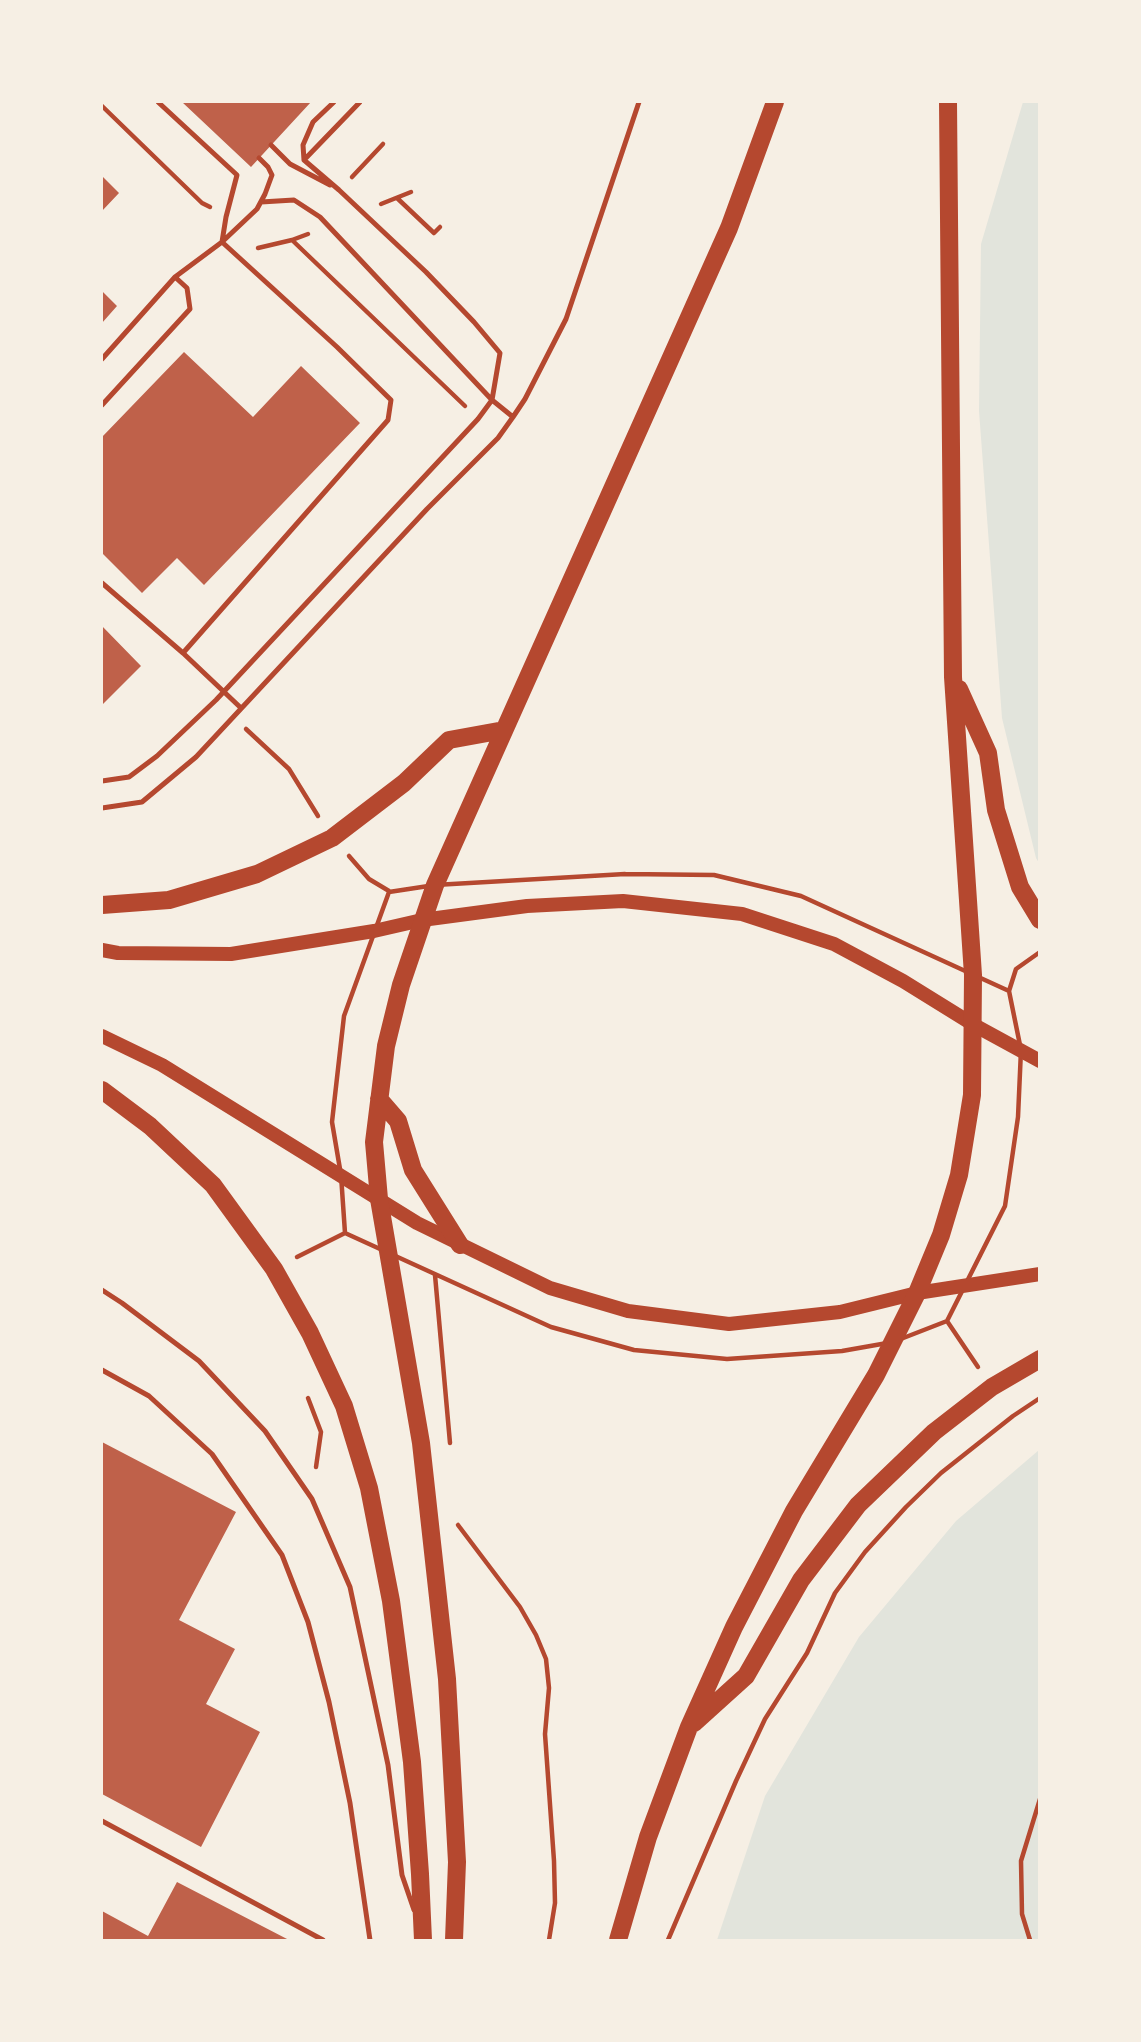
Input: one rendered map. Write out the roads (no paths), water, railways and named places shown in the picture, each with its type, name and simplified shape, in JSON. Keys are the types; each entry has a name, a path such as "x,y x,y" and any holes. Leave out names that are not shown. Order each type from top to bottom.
{"main road":[{"path":"454,1941 457,1863 447,1679 421,1443 379,1199 374,1142 386,1046 401,985 435,885 729,228 775,102"},
{"path":"618,1941 648,1837 689,1727 734,1627 782,1534 876,1374 917,1293 941,1236 959,1175 972,1095 974,1025 953,677 948,102"},
{"path":"953,677 988,754 996,810 1020,887 1040,920"},
{"path":"102,905 169,900 257,874 332,838 404,783 449,740 504,730"},
{"path":"102,950 118,953 231,954 374,931 422,920 527,906 623,901 742,914 834,944 1040,1061"},
{"path":"102,1035 162,1065 417,1223 550,1289 628,1311 729,1324 840,1312 917,1293 1040,1273"},
{"path":"102,1090 150,1126 213,1185 274,1269 310,1333 344,1406 369,1488 391,1601 412,1762 423,1939"},
{"path":"379,1099 398,1121 412,1170 460,1245"},
{"path":"689,1727 746,1676 801,1580 858,1505 934,1432 992,1387 1040,1359"}],"lane":[{"path":"158,102 237,175 222,242"},
{"path":"102,781 129,777 157,756 224,692 478,419 492,400 500,353 426,272 304,160 303,145 313,122 334,102"},
{"path":"304,160 360,102"},
{"path":"102,808 142,802 196,757 427,509 498,439 525,399 566,319 639,102"},
{"path":"271,145 290,164 339,190"},
{"path":"102,359 175,277 222,242 257,209 272,175 259,158"},
{"path":"261,202 294,200 320,217 492,400 513,417"},
{"path":"183,653 388,420 391,400 222,242"},
{"path":"102,405 190,309 187,288 175,277"},
{"path":"102,583 183,653 241,708"},
{"path":"102,1290 200,1361 265,1431 312,1499 350,1587 388,1765 402,1875 423,1939"},
{"path":"102,1370 149,1396 212,1454 282,1555 307,1622 329,1702 350,1803 370,1941"},
{"path":"102,1821 323,1941"}]}
